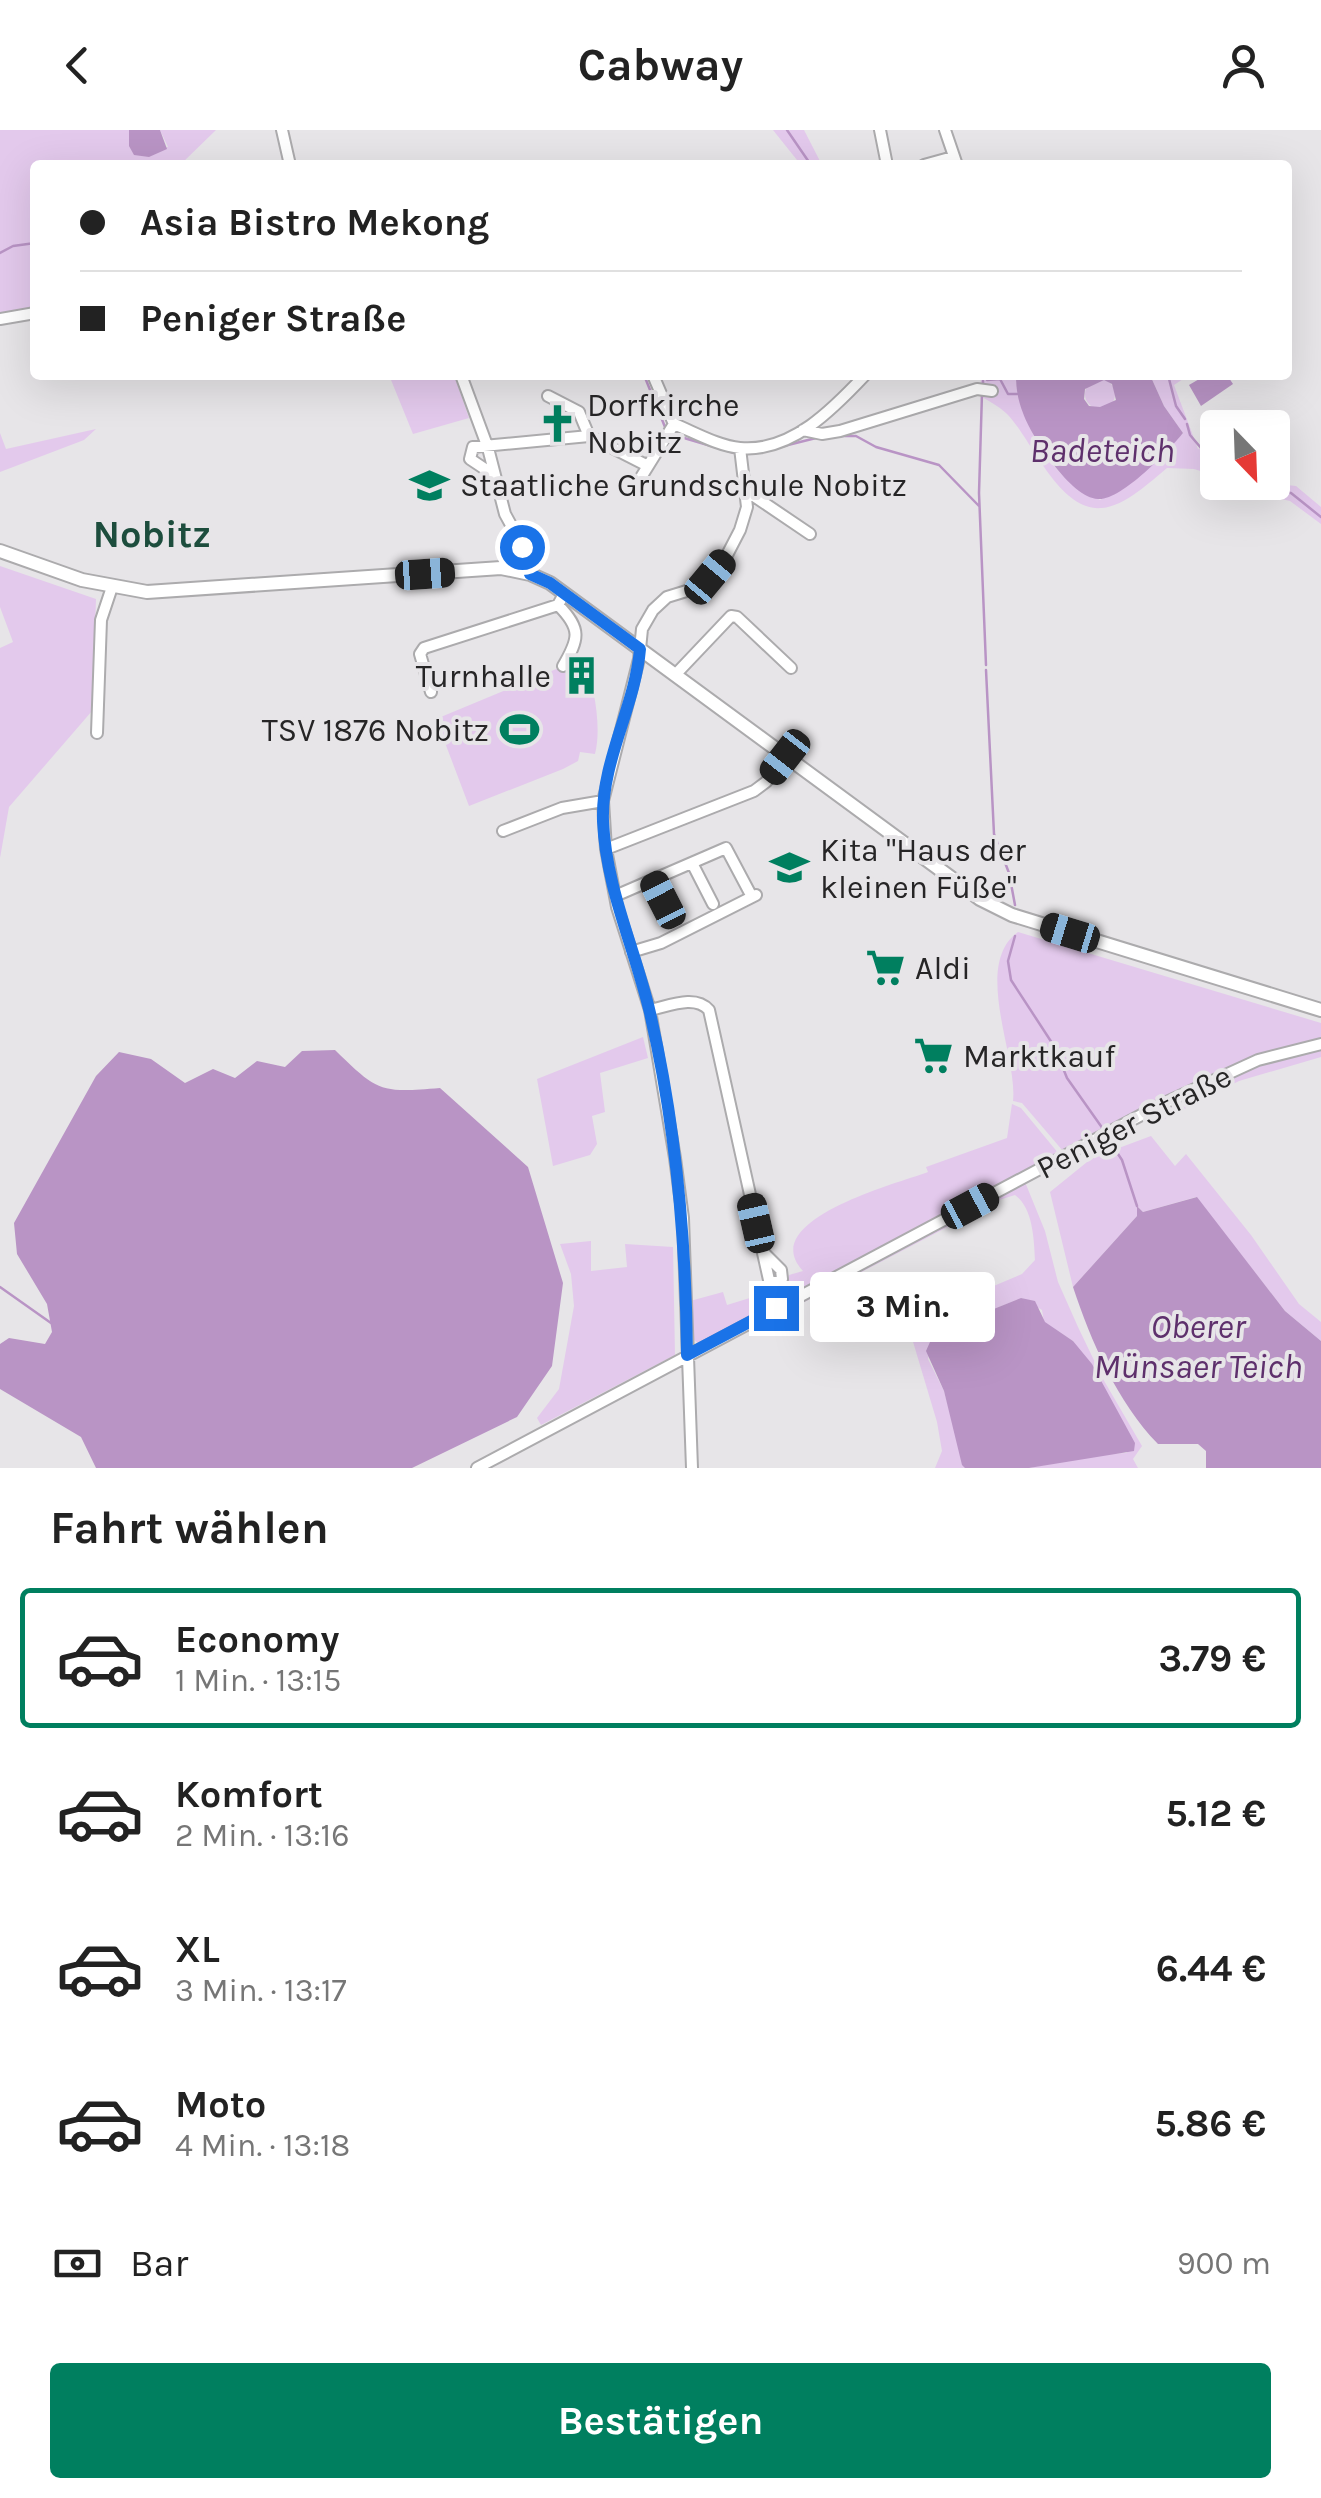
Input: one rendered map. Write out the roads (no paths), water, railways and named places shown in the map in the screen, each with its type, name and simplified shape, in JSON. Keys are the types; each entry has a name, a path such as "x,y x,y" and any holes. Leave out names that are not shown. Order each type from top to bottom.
{"main road":[{"path":"0,551 112,587 146,592 502,568 530,574 561,599 640,649 942,872 1007,913 1321,1010"}],"street":[{"path":"282,130 289,160"},
{"path":"880,130 886,160"},
{"path":"946,130 955,160"},
{"path":"0,319 30,314"},
{"path":"463,380 488,448 504,514 522,547 530,574"},
{"path":"635,487 670,430 654,380"},
{"path":"670,430 740,452 803,430 860,380"},
{"path":"803,430 822,434 840,431 977,389 992,391"},
{"path":"548,396 580,412 589,436"},
{"path":"494,475 470,459 473,448 589,436 648,466"},
{"path":"692,1468 683,1218 669,1112 650,1010 615,896 603,802 642,628 653,610 667,598 693,589 710,577 740,530 746,508 740,452"},
{"path":"745,490 810,534"},
{"path":"97,734 101,620 112,587"},
{"path":"432,692 421,651 561,599 577,638 574,650 562,666"},
{"path":"675,676 731,616 737,616 790,668"},
{"path":"606,849 754,791 785,757"},
{"path":"503,831 562,808 603,802"},
{"path":"615,896 726,848 754,896 661,944 631,952"},
{"path":"692,862 712,904"},
{"path":"653,880 673,920"},
{"path":"650,1010 694,1001 702,1002 709,1010 762,1252"},
{"name":"Peniger Straße","path":"476,1468 1162,1104 1258,1060 1321,1044"}],"water":[{"path":"129,130 160,130 167,149 149,157 134,155 129,146"},
{"name":"Badeteich","path":"1017,380 1104,380 1152,380 1183,433 1144,474 1119,492 1098,499 1076,488 1053,464 1027,423","holes":["1104,380 1112,384 1116,400 1100,407 1089,406 1084,399 1085,389"]},
{"path":"1198,380 1230,380 1233,384 1201,406 1189,385"},
{"path":"335,1050 381,1087 440,1088 528,1167 563,1283 552,1366 517,1417 412,1468 96,1468 81,1437 0,1389 0,1344 9,1338 45,1344 52,1332 47,1304 17,1254 14,1223 96,1076 119,1052 151,1059 185,1083 213,1069 235,1078 257,1061 285,1067 302,1051"},
{"name":"Oberer Münsaer Teich","path":"1197,1197 1285,1311 1321,1341 1321,1468 1206,1468 1206,1451 1198,1444 1158,1444 1130,1409 1097,1349 1073,1287 1137,1216 1137,1206 1143,1212"},
{"path":"1021,1298 1035,1301 1045,1322 1073,1341 1092,1364 1135,1443 1134,1451 1029,1468 962,1465 944,1391 926,1351 934,1333"}],"waterway":[{"path":"787,130 808,160"},
{"path":"0,253 30,244"},
{"path":"646,380 667,432"},
{"path":"1001,380 1008,394 1017,394"},
{"path":"1169,380 1176,406 1185,419"},
{"path":"982,393 979,493 986,665"},
{"path":"1187,424 1200,447"},
{"path":"674,435 738,454"},
{"path":"839,436 856,436 876,447 939,465 979,506"},
{"path":"780,447 816,438"},
{"path":"1290,493 1321,517"},
{"path":"986,670 994,834 1009,873 1015,905"},
{"path":"1015,936 1008,961 1011,980 1054,1046 1067,1078 1103,1129"},
{"path":"1108,1139 1122,1160 1137,1206"},
{"path":"0,1287 51,1323"}],"place":[{"name":"Dorfkirche Nobitz","path":"557,423"},
{"name":"Staatliche Grundschule Nobitz","path":"430,485"},
{"name":"Turnhalle","path":"581,676"},
{"name":"TSV 1876 Nobitz","path":"519,730"},
{"name":"Kita \"Haus der kleinen Füße\"","path":"790,868"},
{"name":"Aldi","path":"885,968"},
{"name":"Marktkauf","path":"933,1056"}],"district":[{"name":"Nobitz","path":"152,534"}]}
